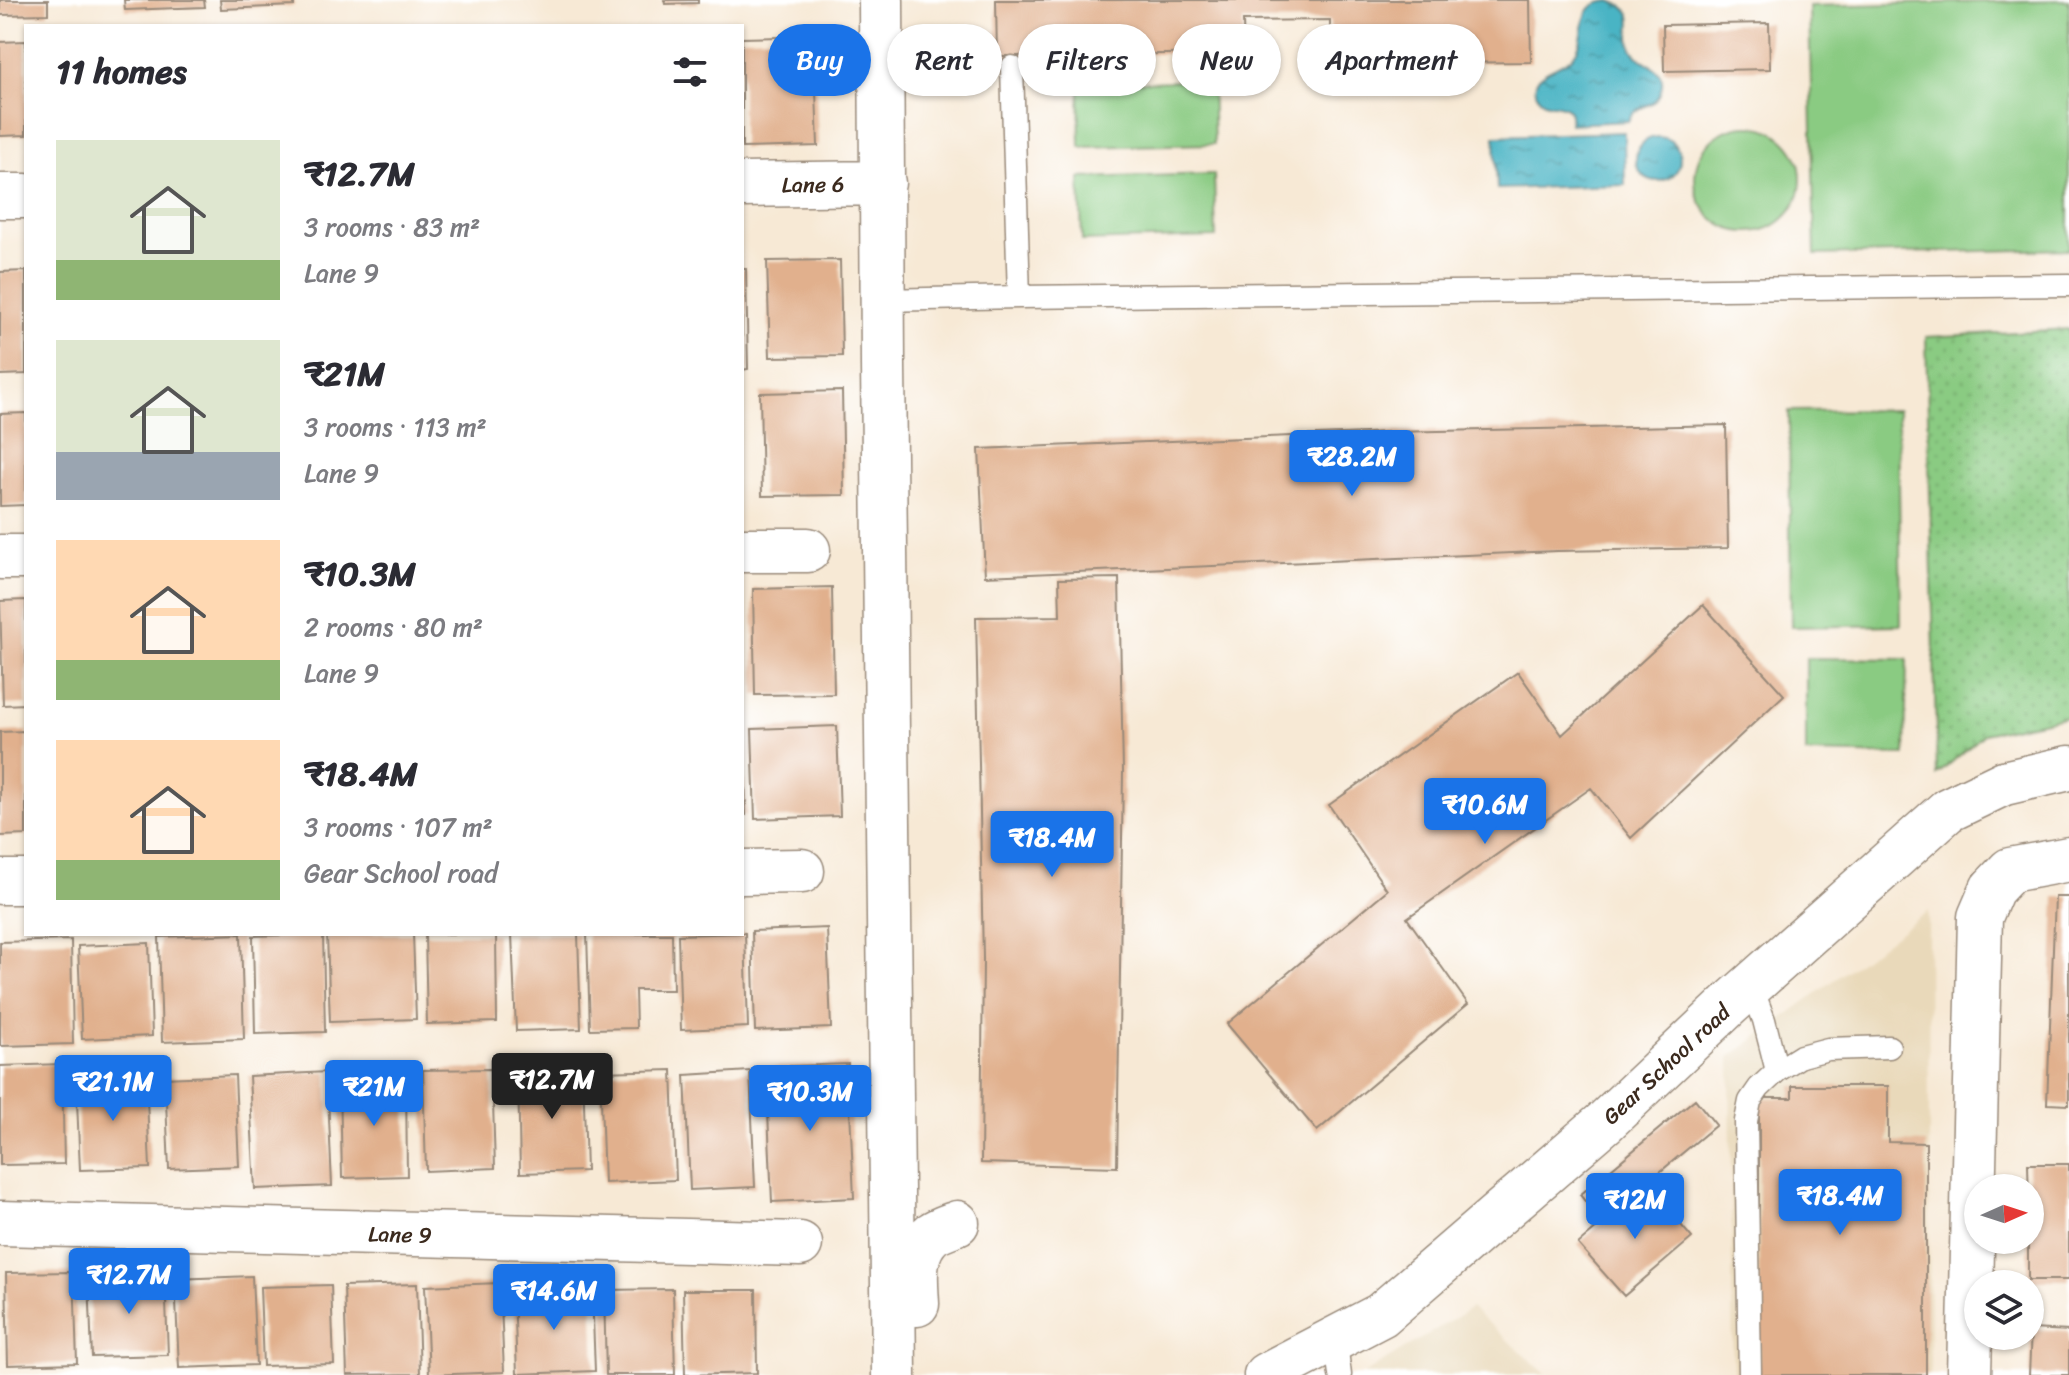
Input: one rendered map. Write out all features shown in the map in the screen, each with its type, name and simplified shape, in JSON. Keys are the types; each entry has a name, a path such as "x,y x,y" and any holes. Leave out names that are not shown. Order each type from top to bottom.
{"street":[{"path":"881,0 894,1375"},
{"name":"Lane 6","path":"744,185 883,183"},
{"path":"0,196 24,196"},
{"path":"744,550 808,550"},
{"path":"0,557 24,557"},
{"name":"Gear School road","path":"1266,1375 1336,1358 1381,1315 1605,1122 1751,985 1948,810 2004,783 2069,768"},
{"path":"1969,1375 1980,917 1992,889 2010,870 2069,859"},
{"path":"744,872 802,871"},
{"path":"0,882 24,882"},
{"name":"Lane 9","path":"0,1223 800,1244"},
{"path":"921,1375 915,1267 921,1249 933,1233 957,1223"}],"lane":[{"path":"1012,67 1019,297"},
{"path":"882,300 2069,285"},
{"path":"1751,985 1777,1071"},
{"path":"1750,1375 1746,1121 1750,1101 1777,1071 1801,1056 1828,1049 1889,1047"}],"shaded area":[{"path":"1928,911 1930,1375 1733,1375 1730,1057"},
{"path":"1471,1308 1547,1375 1362,1375"}],"green space":[{"path":"2069,0 2069,249 1815,255 1809,6"},
{"path":"1172,81 1172,96 1212,96 1214,144 1080,147 1079,96 1156,96 1156,82"},
{"path":"1748,126 1768,130 1786,141 1797,159 1801,179 1797,199 1786,217 1768,228 1748,232 1728,228 1710,217 1699,199 1695,179 1699,159 1710,141 1728,130"},
{"path":"1214,174 1216,237 1082,241 1080,178"},
{"path":"2069,329 2069,716 1984,734 1937,775 1926,337"},
{"path":"1898,410 1901,625 1791,627 1789,411"},
{"path":"1806,658 1907,659 1905,755 1806,753"}],"water":[{"path":"1611,1 1627,10 1631,22 1632,48 1658,71 1662,84 1660,93 1653,102 1635,111 1628,121 1570,124 1567,109 1539,98 1536,91 1538,78 1573,56 1591,7"},
{"path":"1624,132 1625,185 1497,189 1495,136"},
{"path":"1658,137 1674,143 1680,159 1674,175 1658,181 1642,175 1636,159 1642,143"}],"building":[{"path":"0,0 48,0 48,14 0,15"},
{"path":"124,0 204,0 205,7 125,10"},
{"path":"220,0 294,0 294,6 221,9"},
{"path":"664,0 698,0 698,3 665,4"},
{"path":"996,0 1530,0 1531,62 1485,62 1485,24 1330,24 1330,20 1172,24 1172,54 1156,54 1156,24 1018,24 1018,56 1002,56 1002,24 996,24"},
{"path":"1769,23 1770,69 1664,71 1663,25"},
{"path":"768,37 768,96 816,96 818,146 744,148 744,38"},
{"path":"24,41 24,135 0,136 0,42"},
{"path":"840,260 842,356 770,357 767,261"},
{"path":"744,269 746,269 748,369 744,370"},
{"path":"24,271 24,374 0,375 0,272"},
{"path":"842,391 844,495 762,496 760,393"},
{"path":"24,413 24,505 0,506 0,414"},
{"path":"1726,425 1728,548 1557,551 985,576 979,449 1390,432"},
{"path":"1119,578 1123,772 1117,1167 981,1163 983,959 976,617 1060,616 1059,579"},
{"path":"832,587 834,694 755,695 753,589"},
{"path":"24,600 24,704 3,705 0,601"},
{"path":"1703,605 1784,695 1631,838 1591,788 1407,918 1468,1004 1317,1131 1227,1024 1387,890 1329,805 1518,672 1562,735"},
{"path":"837,726 840,816 755,819 752,729"},
{"path":"24,731 24,835 0,836 0,732"},
{"path":"744,780 746,815 744,816"},
{"path":"2055,897 2069,897 2069,1105 2047,1104"},
{"path":"827,928 831,1028 755,1031 752,931"},
{"path":"744,933 748,1027 681,1030 678,936 744,936"},
{"path":"241,936 244,1039 162,1042 159,937"},
{"path":"253,936 323,936 325,1032 255,1034"},
{"path":"327,936 413,936 416,1019 330,1022"},
{"path":"425,936 496,936 497,1022 427,1024"},
{"path":"512,936 578,936 581,1029 516,1031"},
{"path":"587,936 672,936 673,990 635,990 636,1028 590,1029"},
{"path":"71,940 73,1044 0,1046 0,942"},
{"path":"149,943 152,1036 82,1039 78,946"},
{"path":"62,1064 64,1164 0,1165 0,1066"},
{"path":"848,1064 854,1198 772,1202 766,1067"},
{"path":"492,1069 495,1168 426,1171 423,1070"},
{"path":"583,1069 586,1171 520,1173 518,1071"},
{"path":"672,1070 676,1180 604,1183 600,1072"},
{"path":"750,1071 755,1187 690,1190 685,1075"},
{"path":"327,1072 332,1186 255,1189 249,1076"},
{"path":"235,1075 239,1166 169,1169 165,1078"},
{"path":"146,1076 150,1168 80,1170 76,1078"},
{"path":"406,1079 407,1176 342,1178 340,1080"},
{"path":"1792,1086 1888,1086 1888,1142 1926,1143 1926,1375 1759,1375 1759,1098 1792,1098"},
{"path":"1695,1099 1716,1125 1601,1221 1580,1195"},
{"path":"2028,1164 2069,1164 2069,1280 2044,1280 2044,1270 2028,1270 2028,1254 2044,1254 2044,1174 2028,1174"},
{"path":"1647,1185 1692,1238 1624,1296 1578,1244"},
{"path":"74,1272 77,1363 8,1365 6,1273"},
{"path":"165,1275 168,1355 92,1357 89,1278"},
{"path":"252,1276 256,1365 179,1368 175,1279"},
{"path":"500,1283 504,1372 429,1375 425,1286"},
{"path":"417,1284 420,1374 347,1375 344,1286"},
{"path":"331,1285 334,1364 263,1366 260,1287"},
{"path":"673,1289 675,1375 606,1375 604,1290"},
{"path":"592,1290 595,1371 517,1374 514,1293"},
{"path":"683,1290 756,1290 757,1373 685,1375"},
{"path":"2044,1330 2069,1331 2069,1375 2029,1375 2030,1350 2044,1350"}]}
